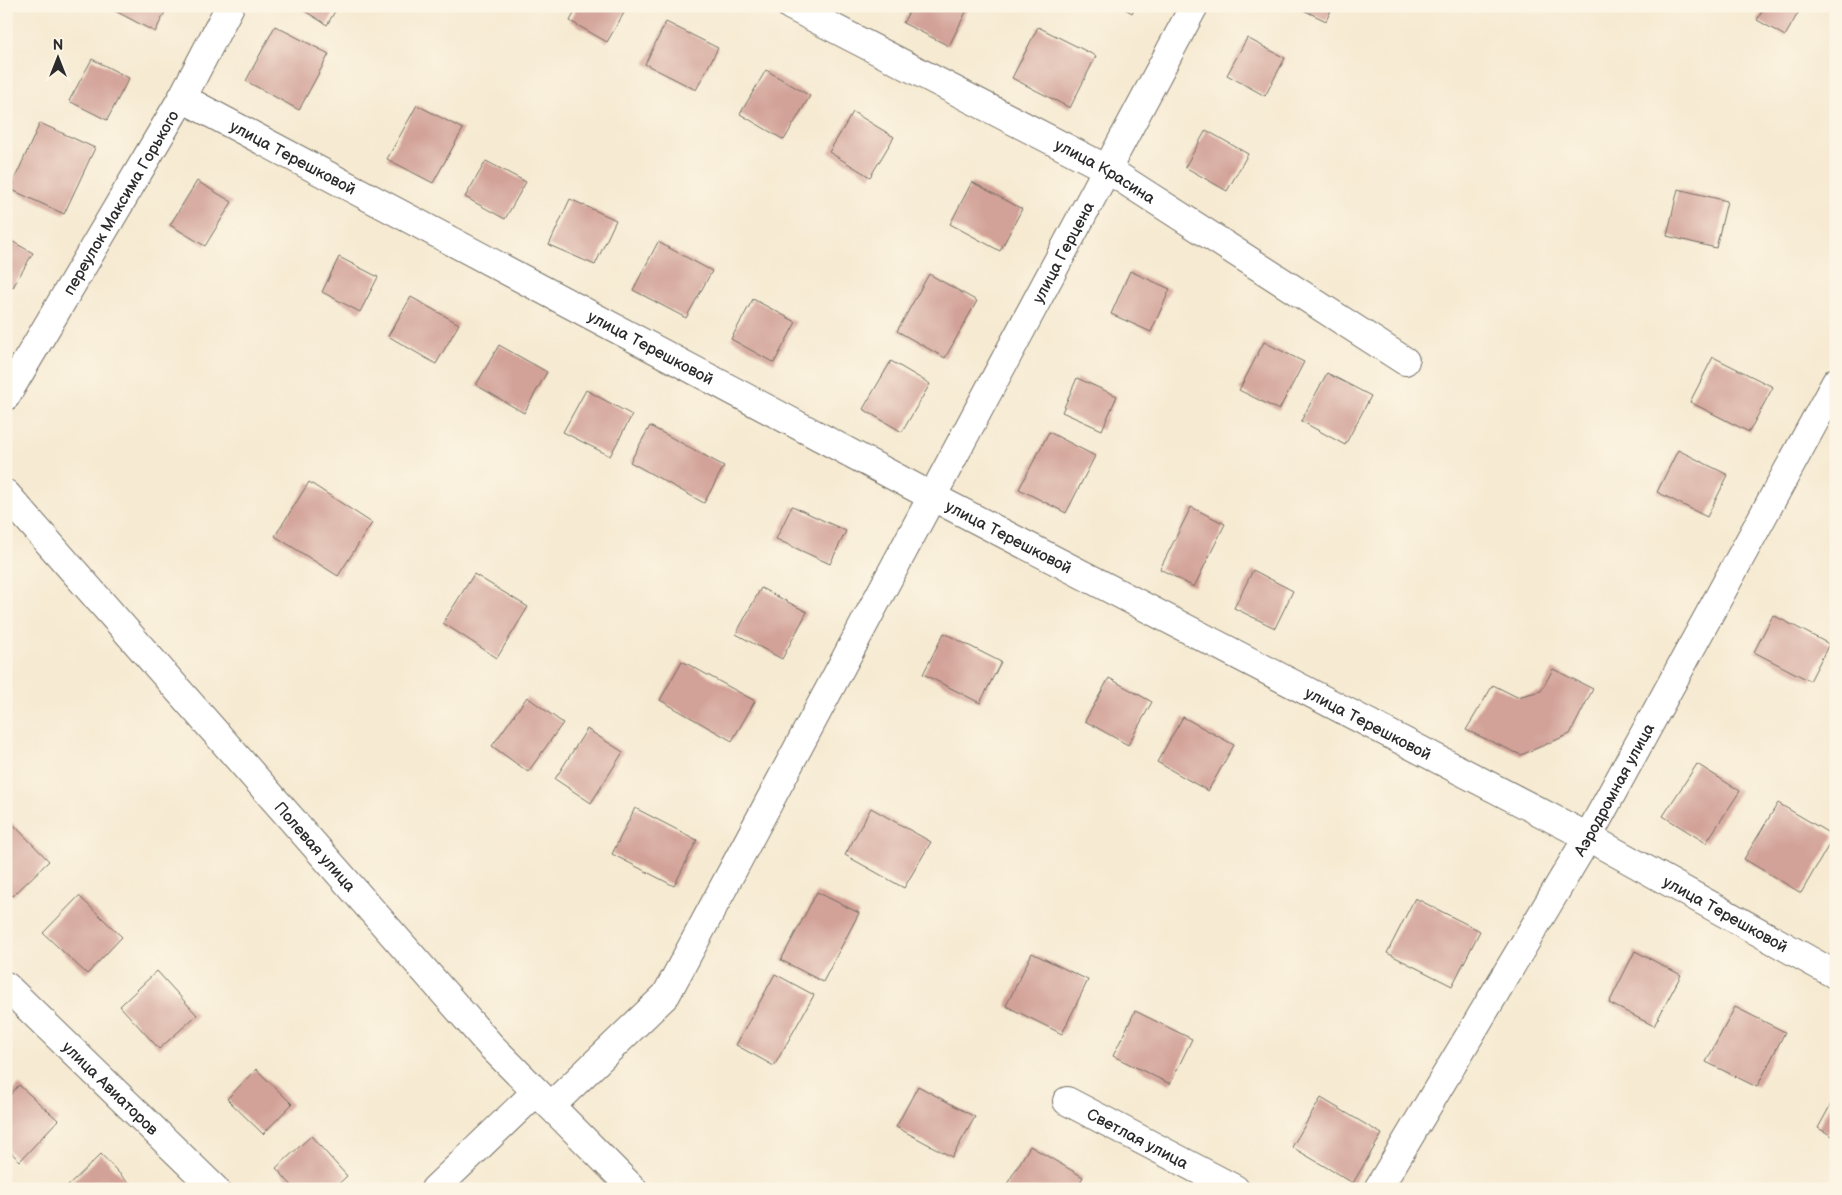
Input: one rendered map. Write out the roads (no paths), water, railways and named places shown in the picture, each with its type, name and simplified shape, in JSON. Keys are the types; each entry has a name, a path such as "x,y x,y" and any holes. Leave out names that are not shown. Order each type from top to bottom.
{"street":[{"name":"переулок Максима Горького","path":"6,396 182,98 230,6"},
{"name":"улица Красина","path":"791,6 1107,169 1405,361"},
{"name":"улица Герцена","path":"435,1189 666,995 1194,6"},
{"name":"улица Терешковой","path":"182,98 933,496 1588,837 1836,975"},
{"name":"Аэродромная улица","path":"1378,1189 1588,837 1836,382"},
{"name":"Полевая улица","path":"6,494 490,1045 633,1189"},
{"name":"улица Авиаторов","path":"6,986 214,1189"},
{"name":"Светлая улица","path":"1067,1101 1235,1189"}]}
